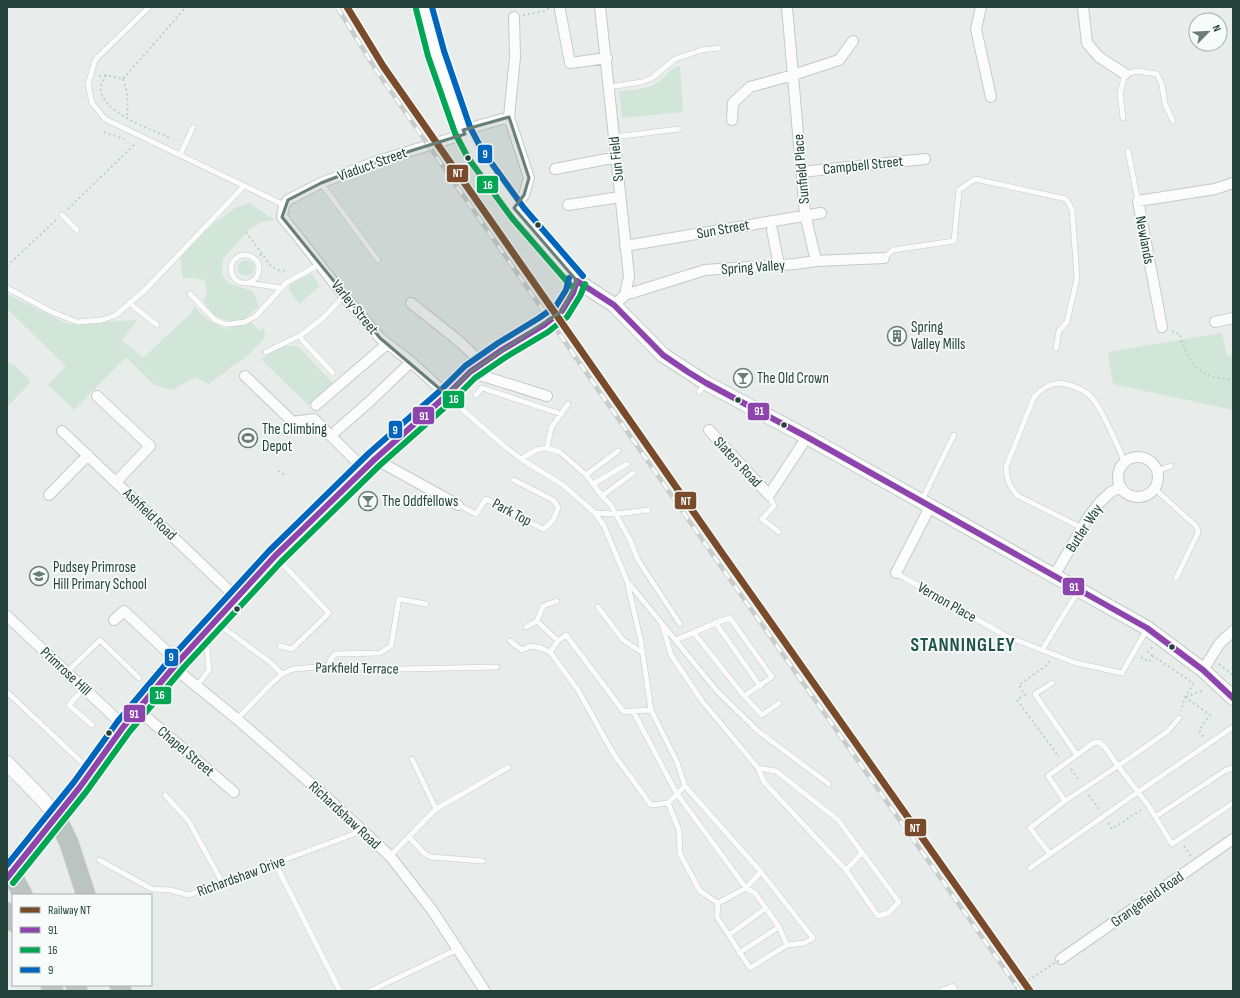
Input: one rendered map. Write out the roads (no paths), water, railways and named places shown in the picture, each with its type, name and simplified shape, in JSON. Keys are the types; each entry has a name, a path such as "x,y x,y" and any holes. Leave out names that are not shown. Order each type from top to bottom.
{"highway":[{"path":"56,816 69,843 86,894"},
{"path":"7,865 22,894"}],"main road":[{"path":"424,7 436,53 464,132 475,154 514,208 577,281 614,306 663,356 703,388 807,437 1147,628 1203,670 1233,698"},
{"path":"7,878 92,772 124,726 198,639 275,556 364,469 470,372 502,350 544,325 562,311 573,293 577,281"},
{"path":"7,763 43,800 56,816"}],"street":[{"name":"Sun Field","path":"600,7 607,58 629,276 625,295"},
{"name":"Sunfield Place","path":"787,7 805,214 816,261"},
{"path":"982,7 976,29 991,97"},
{"path":"1083,7 1088,43 1099,57 1125,74"},
{"path":"556,8 570,63 607,58"},
{"path":"514,17 515,57 510,117 529,178 524,195 514,208"},
{"path":"732,120 733,104 750,87 839,60 853,41"},
{"name":"Viaduct Street","path":"284,205 288,200 322,183 375,162 510,117"},
{"path":"555,169 617,157"},
{"name":"Campbell Street","path":"801,172 925,160"},
{"name":"Newlands","path":"1162,327 1138,201 1215,189 1233,182"},
{"path":"568,205 620,197"},
{"name":"Varley Street","path":"284,205 282,217 344,296 380,338 411,362 446,395"},
{"name":"Sun Street","path":"625,246 821,212"},
{"path":"772,230 780,265"},
{"name":"Spring Valley","path":"625,295 705,270 816,261 884,258"},
{"path":"614,306 625,295"},
{"path":"411,303 460,342 482,363"},
{"path":"1215,322 1233,318"},
{"path":"316,405 387,344"},
{"path":"337,430 411,362"},
{"path":"470,372 547,396"},
{"path":"245,376 293,422 314,420 364,469"},
{"path":"97,396 150,446 116,482"},
{"name":"Ashfield Road","path":"62,430 237,598"},
{"name":"Slaters Road","path":"708,430 769,495 807,437"},
{"path":"49,495 88,455"},
{"path":"1144,458 1154,465 1157,471 1158,480 1154,489 1150,493 1138,497 1126,492 1121,487 1119,474 1121,467 1126,462 1131,459 1144,458"},
{"path":"375,459 458,505"},
{"name":"Butler Way","path":"1054,576 1082,528 1100,502 1111,492 1121,487"},
{"path":"896,573 926,504"},
{"name":"Richardshaw Road","path":"114,620 124,611 197,686 324,795 390,856 428,904 485,991"},
{"name":"Primrose Hill","path":"7,616 124,726"},
{"path":"1203,670 1220,643 1233,632"},
{"name":"Chapel Street","path":"138,710 234,792"},
{"name":"Grangefield Road","path":"1061,959 1233,839"}],"lane":[{"path":"149,7 95,60 88,85 92,103 105,119 284,205"},
{"path":"609,87 642,82 652,78 675,59 702,50 718,48"},
{"path":"1123,118 1120,93 1125,74 1137,71 1157,74 1162,85 1165,104 1173,121"},
{"path":"180,155 193,127"},
{"path":"614,137 680,129"},
{"path":"1128,152 1138,201"},
{"path":"884,258 893,250 954,241 959,190 975,179 1066,199 1072,209 1077,278 1067,322 1059,331 1056,348"},
{"path":"322,183 378,260"},
{"path":"7,288 52,312 77,322 102,320 116,315 144,290 244,186"},
{"path":"62,214 77,230"},
{"path":"249,283 257,278 259,273 259,264 252,256 238,256 232,263 231,272 240,282 281,288"},
{"path":"190,294 215,320 225,324 246,322 256,316 286,283 320,264"},
{"path":"266,352 301,335 323,318 344,296"},
{"path":"129,303 157,325"},
{"path":"301,335 302,340 333,373"},
{"path":"1082,528 1018,496 1010,488 1006,467 1034,397 1042,389 1053,384 1065,383 1077,387 1089,395 1097,405 1126,462"},
{"path":"476,395 482,388 561,414"},
{"path":"446,395 521,459 563,485 595,514 604,526 627,581 641,642 651,710 677,762 685,786 761,872 813,938 804,943 787,944 750,968 717,917 718,903"},
{"path":"547,448 551,428 568,404"},
{"path":"926,504 954,435"},
{"path":"521,459 536,450 547,448 560,452 586,475 617,514 638,560 680,624"},
{"path":"586,475 618,451"},
{"path":"593,484 626,464"},
{"path":"1157,471 1172,466"},
{"path":"602,496 633,473"},
{"name":"Park Top","path":"458,505 476,514 486,499 543,529 550,526 556,516 558,507 553,500 514,480"},
{"path":"1154,489 1197,527 1198,533 1176,578"},
{"path":"769,495 774,506 762,519 779,532"},
{"path":"595,514 617,514 648,510"},
{"path":"275,556 329,613 292,648 280,646"},
{"name":"Vernon Place","path":"896,573 1006,636 1076,663 1122,673 1147,628"},
{"path":"627,581 717,691 759,732 829,784"},
{"path":"1042,650 1080,590"},
{"path":"328,666 335,654 380,653 391,646 400,599 426,604"},
{"path":"526,627 537,621 543,606 557,601"},
{"path":"598,607 624,640 643,654"},
{"path":"675,640 694,633 716,622 730,618 772,677 744,696"},
{"path":"537,621 558,641"},
{"path":"215,622 271,663 282,674"},
{"path":"716,622 760,686"},
{"path":"662,624 671,655 702,701 758,768 764,782 846,870 878,916 888,913 899,902 838,820 776,771 758,768"},
{"path":"694,633 744,696 762,715 779,703"},
{"path":"550,652 558,641 566,635 624,712 651,710"},
{"path":"197,686 209,670 207,648 198,639"},
{"path":"67,672 100,640 139,678"},
{"path":"510,641 522,650 530,646 541,648 550,652 578,690 613,753 651,805 668,803 685,786"},
{"name":"Parkfield Terrace","path":"237,719 282,674 293,669 328,666 402,669 497,667"},
{"path":"1052,683 1035,694 1077,755"},
{"path":"84,688 69,705 92,725"},
{"path":"7,692 92,772"},
{"path":"633,711 677,794 746,888 755,893 779,927 787,944"},
{"path":"1050,854 1030,828 1065,801 1168,731 1179,718"},
{"path":"1030,868 1233,727"},
{"path":"1065,801 1048,776 1093,743 1099,742 1105,747 1138,792 1172,844 1233,803"},
{"path":"412,759 436,809"},
{"path":"390,856 436,809 509,767"},
{"path":"1155,817 1226,770 1233,768"},
{"path":"165,795 188,820 222,882"},
{"path":"668,803 679,830 680,854 700,891 718,903"},
{"name":"Richardshaw Drive","path":"99,860 152,889 170,890 189,895 362,831"},
{"path":"409,836 425,854 431,857 482,861"},
{"path":"846,870 862,853"},
{"path":"275,863 340,991"},
{"path":"718,903 746,888 761,872"},
{"path":"728,936 766,908"},
{"path":"740,953 779,927"},
{"path":"370,991 458,949"},
{"path":"941,991 954,986 955,991"}],"railway":[{"path":"337,7 376,70 715,558 1020,991"}],"rail line":[{"name":"NT","path":"347,7 383,66 722,553 1030,991"}],"place":[{"name":"Spring Valley Mills","path":"897,336"},
{"name":"The Old Crown","path":"743,378"},
{"name":"The Climbing Depot","path":"248,438"},
{"name":"The Oddfellows","path":"368,501"},
{"name":"Pudsey Primrose Hill Primary School","path":"39,576"}],"district":[{"name":"STANNINGLEY","path":"963,644"}]}
